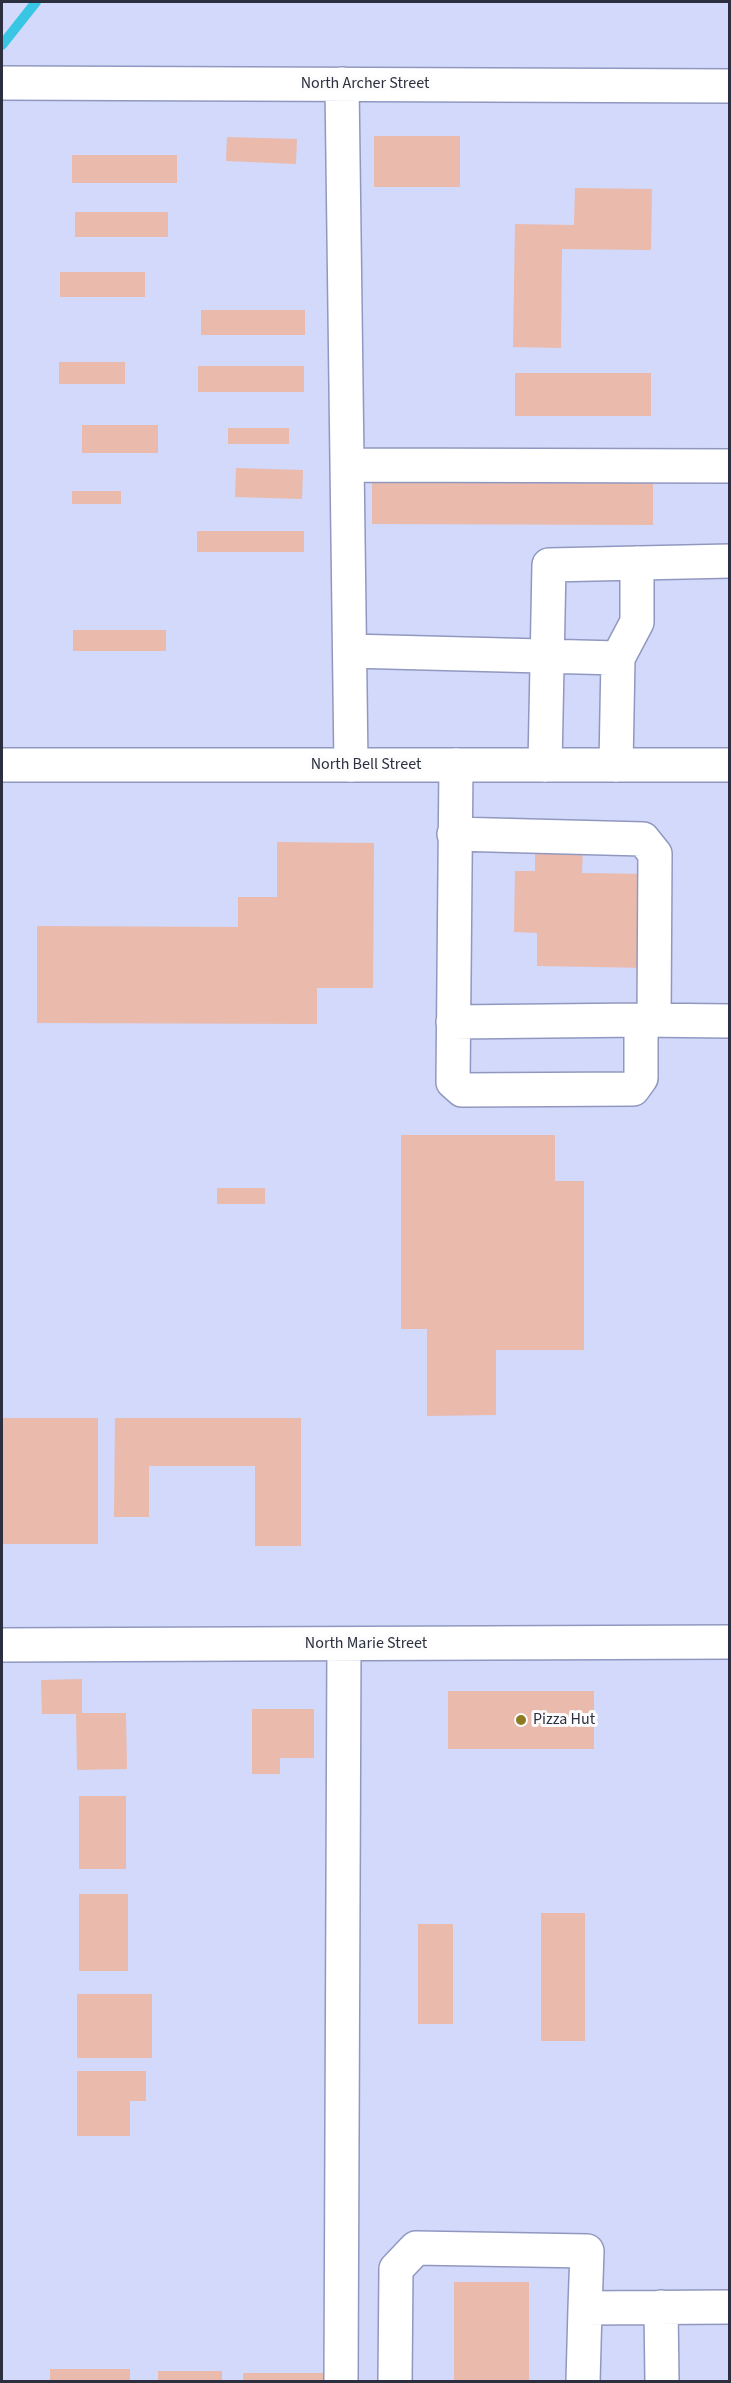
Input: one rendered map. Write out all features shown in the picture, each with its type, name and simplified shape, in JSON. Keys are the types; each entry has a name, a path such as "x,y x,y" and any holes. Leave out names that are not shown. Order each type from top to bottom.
{"street":[{"name":"North Archer Street","path":"2,83 729,86"},
{"path":"342,84 351,765"},
{"path":"347,465 729,466"},
{"path":"545,765 549,565 729,561"},
{"path":"616,765 618,658 637,622 637,563"},
{"path":"350,651 618,658"},
{"name":"North Bell Street","path":"2,765 729,765"},
{"path":"454,834 644,839 655,854 647,1020 641,1078 633,1089 462,1090 453,1082 454,834 456,765"},
{"path":"453,1022 729,1021"},
{"name":"North Marie Street","path":"2,1645 729,1642"},
{"path":"341,2382 345,1644"},
{"path":"396,2382 396,2270 416,2248 587,2251 582,2381 608,2382"},
{"path":"661,2307 662,2382"},
{"path":"585,2308 729,2307"}],"building":[{"path":"374,136 460,136 460,187 374,187"},
{"path":"227,137 297,139 296,164 226,161"},
{"path":"72,155 177,155 177,183 72,183"},
{"path":"575,188 652,189 651,250 562,249 561,348 513,347 515,224 574,225"},
{"path":"75,212 168,212 168,237 75,237"},
{"path":"60,272 145,272 145,297 60,297"},
{"path":"201,310 305,310 305,335 201,335"},
{"path":"59,362 125,362 125,384 59,384"},
{"path":"198,366 304,366 304,392 198,392"},
{"path":"515,373 651,373 651,416 515,416"},
{"path":"82,425 158,425 158,453 82,453"},
{"path":"228,428 289,428 289,444 228,444"},
{"path":"236,468 303,470 302,499 235,497"},
{"path":"372,481 653,482 653,525 372,524"},
{"path":"72,491 121,491 121,504 72,504"},
{"path":"197,531 304,531 304,552 197,552"},
{"path":"73,630 166,630 166,651 73,651"},
{"path":"277,842 374,843 373,988 317,988 317,1024 37,1023 37,926 238,927 238,897 277,897"},
{"path":"535,847 583,847 582,873 649,874 648,968 537,966 537,933 514,932 515,871 535,871"},
{"path":"401,1135 555,1135 555,1181 584,1181 584,1350 496,1350 496,1415 427,1416 427,1329 401,1329"},
{"path":"217,1188 265,1188 265,1204 217,1204"},
{"path":"2,1418 98,1418 98,1544 2,1544"},
{"path":"115,1418 301,1418 301,1546 255,1546 255,1466 149,1466 149,1517 114,1517"},
{"path":"82,1679 82,1713 126,1713 127,1769 77,1770 76,1714 42,1714 41,1680"},
{"name":"Pizza Hut","path":"448,1691 594,1691 594,1749 448,1749"},
{"path":"252,1709 314,1709 314,1758 280,1758 280,1774 252,1774"},
{"path":"79,1796 126,1796 126,1869 79,1869"},
{"path":"79,1894 128,1894 128,1971 79,1971"},
{"path":"541,1913 585,1913 585,2041 541,2041"},
{"path":"418,1924 453,1924 453,2024 418,2024"},
{"path":"77,1994 152,1994 152,2058 77,2058"},
{"path":"77,2071 146,2071 146,2101 130,2101 130,2136 77,2136"},
{"path":"454,2282 529,2282 529,2382 454,2382"},
{"path":"50,2369 130,2369 130,2382 50,2382"},
{"path":"158,2371 222,2371 222,2382 158,2382"},
{"path":"243,2373 325,2373 325,2382 243,2382"}],"waterway":[{"path":"2,45 36,2"}],"place":[{"name":"Pizza Hut","path":"521,1720"}]}
